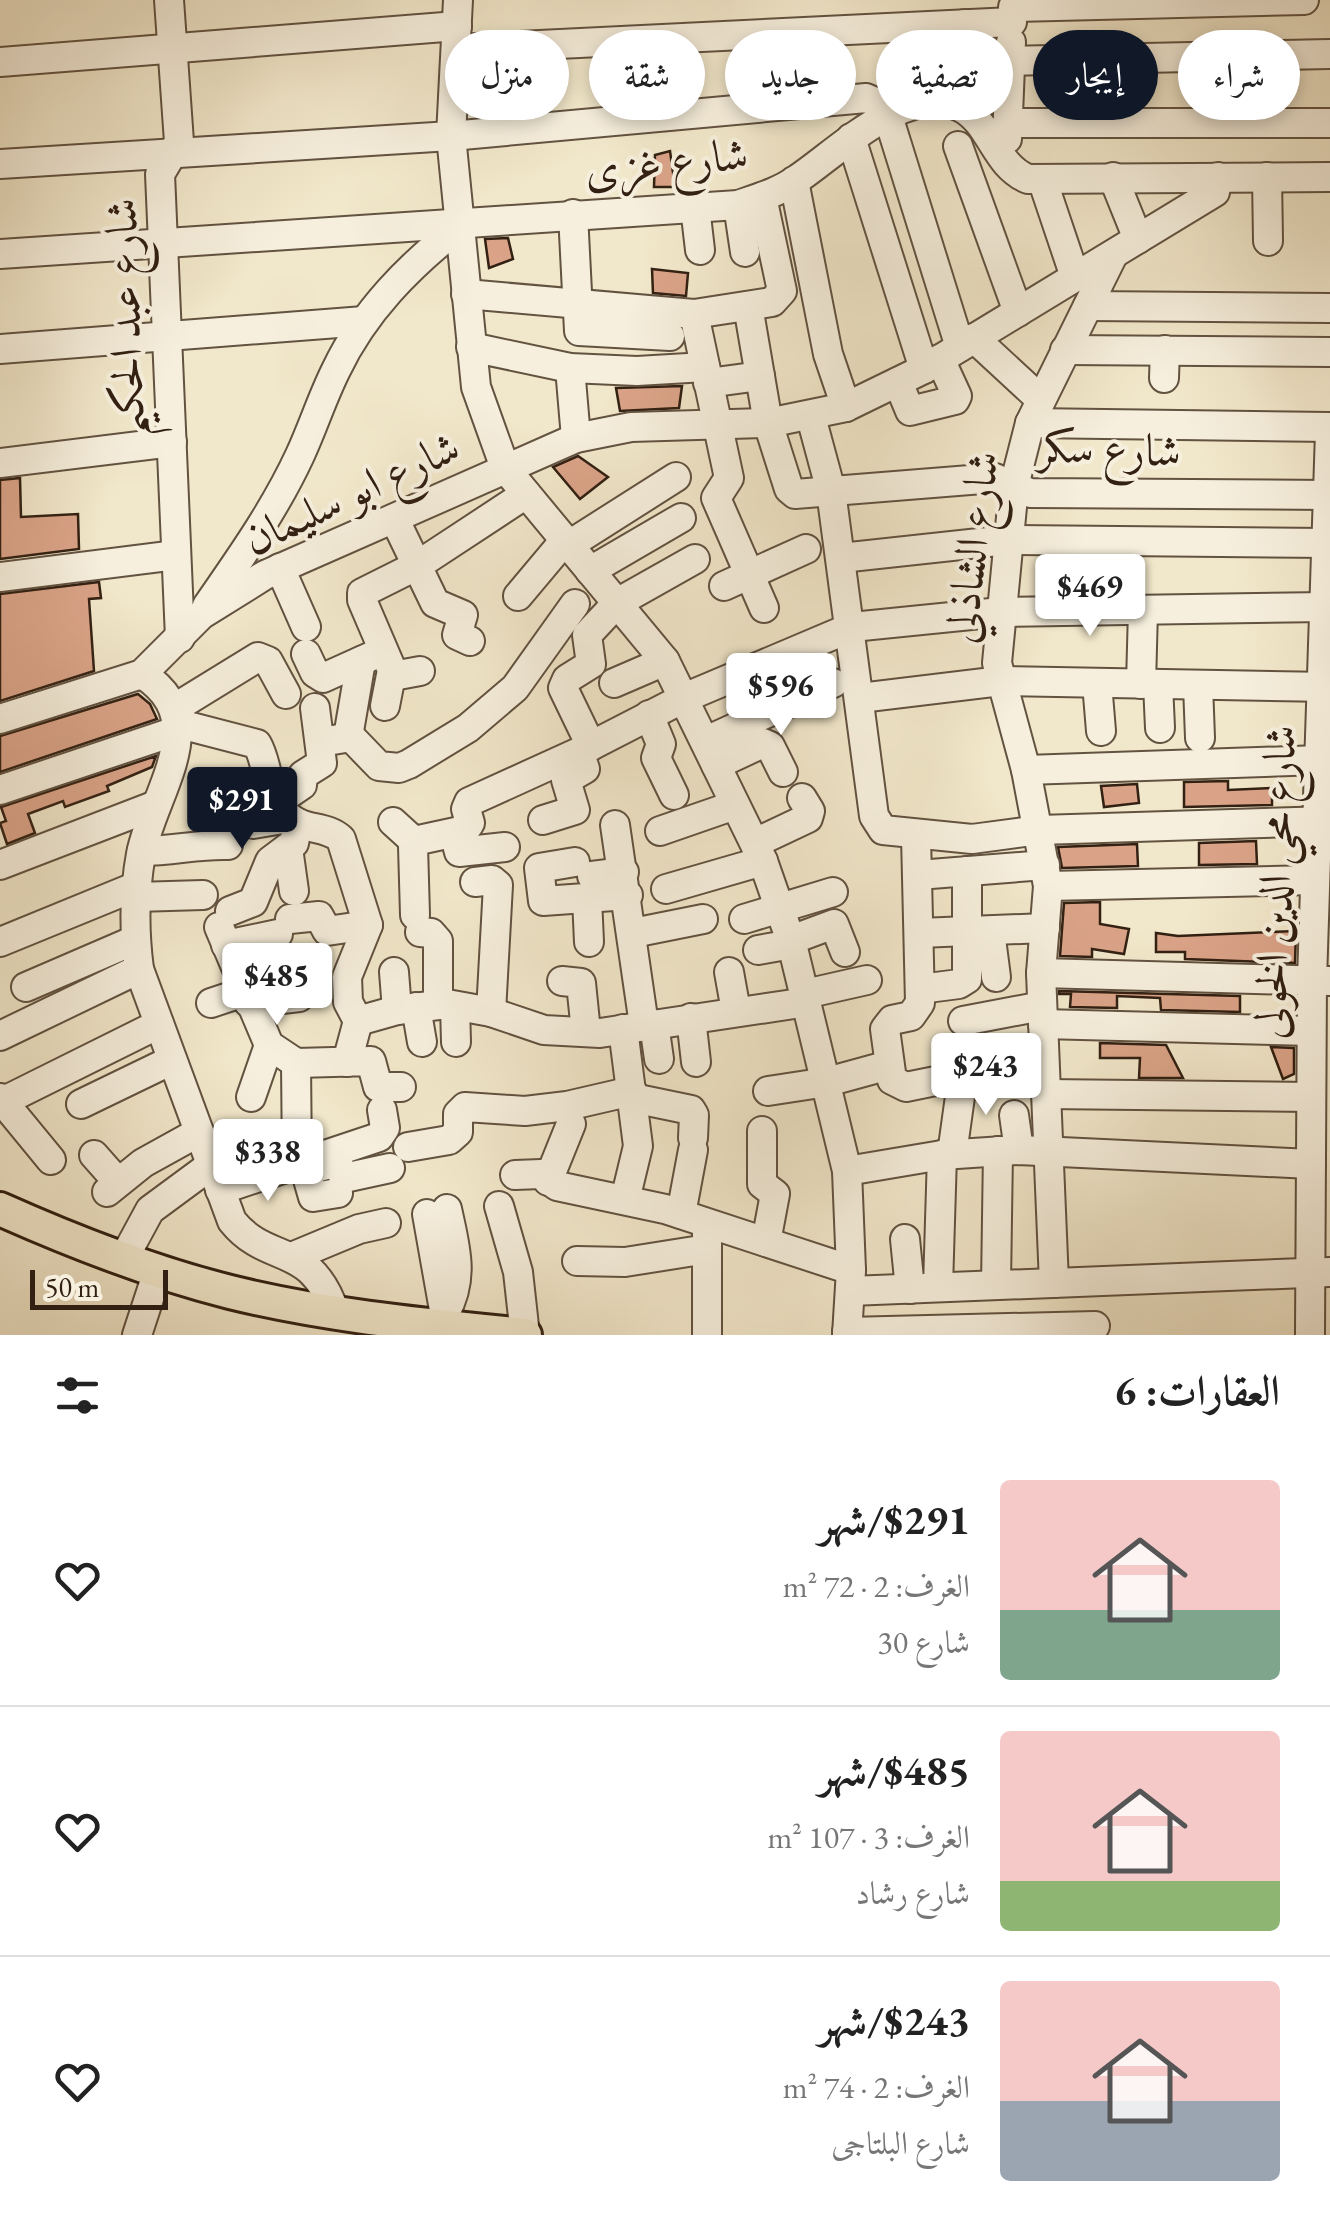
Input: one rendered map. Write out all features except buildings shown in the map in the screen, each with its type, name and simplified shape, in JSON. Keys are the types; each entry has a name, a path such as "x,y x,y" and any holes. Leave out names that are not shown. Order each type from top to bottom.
{"main road":[{"path":"0,1210 158,1271 231,1292 400,1329 446,1321 525,1335"}],"street":[{"name":"شارع عبد الحكيم","path":"169,0 179,142 160,174 180,638"},
{"path":"0,62 457,25 965,24 1013,10 1304,0"},
{"path":"962,30 965,24"},
{"path":"457,25 450,136 476,387 505,468 666,661 759,852 791,942 848,1172 851,1281 847,1333 1096,1330 1090,1282"},
{"path":"1013,61 1330,54"},
{"path":"0,164 450,136 866,98 876,102"},
{"name":"شارع غزى","path":"0,254 460,226 750,201 794,182 881,120"},
{"path":"889,120 950,353 957,396 955,400 911,411 898,382"},
{"path":"976,120 1006,166 1016,174 1042,180 1330,177"},
{"path":"1006,166 1007,120"},
{"path":"1007,123 1330,123"},
{"path":"852,138 950,353 1035,411 1330,429"},
{"path":"958,146 1018,312"},
{"path":"1112,177 1126,246"},
{"name":"شارع ابو سليمان","path":"0,719 142,674 201,615 280,568 576,438 631,427 768,423 846,407 950,353 1215,192 1218,177"},
{"path":"1266,177 1268,242"},
{"path":"1042,180 1075,277"},
{"path":"794,182 828,354 846,407"},
{"path":"466,294 694,314 776,301 782,291 750,201"},
{"path":"745,252 750,201"},
{"path":"695,207 700,250"},
{"path":"572,214 578,328 583,334 670,336"},
{"path":"201,615 255,538 300,456 336,369 364,321 424,254 460,226"},
{"name":"شارع الشاذلي","path":"1054,1283 1041,973 1047,875 1026,770 998,663 1014,486 1035,411 1088,306 1126,246"},
{"path":"748,306 768,423 790,491 832,490"},
{"path":"1088,306 1330,308"},
{"path":"694,314 729,478 716,496 736,580 764,608"},
{"path":"0,349 364,321"},
{"path":"472,347 570,368 760,376"},
{"path":"1066,350 1165,364 1330,352"},
{"path":"570,368 576,438"},
{"path":"812,417 832,490 874,816 902,834 972,839 1038,830 1324,821"},
{"name":"شارع محي الدين الخولى","path":"1310,1335 1320,1273 1311,1164 1320,1133 1311,1097 1312,1032 1321,981 1316,880 1324,821 1320,760 1326,686 1330,429"},
{"path":"0,462 172,442"},
{"path":"518,596 567,543 676,477"},
{"name":"شارع سكر","path":"832,490 995,478 1030,493 1329,495"},
{"path":"386,706 389,665 362,593 418,565 526,494"},
{"path":"590,571 681,518"},
{"path":"395,520 418,565 434,615 464,615 457,633 470,640"},
{"path":"841,558 1007,540 1328,554"},
{"path":"736,580 806,549"},
{"path":"0,577 176,555"},
{"path":"543,820 575,810 566,782 585,769 585,749 564,685 589,667 592,657 585,645 587,634 617,603 694,559"},
{"path":"280,568 316,674 323,678 389,665"},
{"path":"334,740 356,740 361,751 379,766 400,768 409,764 468,728 515,688 575,604"},
{"path":"416,842 470,826 466,809 469,802 684,698 852,627 1002,612 1326,607"},
{"path":"1142,610 1150,684 1160,728"},
{"path":"0,790 176,721 258,657 268,661 286,694"},
{"path":"614,683 666,661"},
{"path":"225,927 253,902 288,823 303,774 322,763 334,740 389,665"},
{"path":"142,674 156,682 176,721 175,761 142,851 135,940 139,969 232,1221 240,1232 294,1256 314,1271 328,1290 335,1313"},
{"path":"860,698 1000,681 1326,686"},
{"path":"1097,683 1101,730"},
{"path":"711,753 833,684"},
{"path":"1198,685 1200,738"},
{"path":"315,708 334,740"},
{"path":"649,716 660,744 656,758 674,795"},
{"path":"176,721 257,744 268,784 288,823 294,891"},
{"path":"711,753 766,743 783,772"},
{"path":"1026,770 1320,760"},
{"path":"666,889 759,852 808,818 810,811 802,798"},
{"path":"0,864 156,805"},
{"path":"660,831 736,805"},
{"path":"394,822 416,842"},
{"path":"253,824 288,823 330,831 341,839 368,925 346,978 348,1002 358,1021 347,1062"},
{"path":"615,825 633,933 640,1026 633,1094 638,1146 625,1200"},
{"path":"454,833 459,852 505,846"},
{"path":"897,1076 885,1030 892,1020 911,1016 918,1008 920,989 918,875 902,834"},
{"path":"416,842 412,851 418,924 438,941 422,1042"},
{"path":"142,851 184,851 193,844 228,845"},
{"path":"918,875 967,871 1316,880"},
{"path":"967,871 979,931 996,978"},
{"path":"590,942 585,879 626,884"},
{"path":"475,882 492,880 498,885 491,1012"},
{"path":"0,941 137,892 203,895"},
{"path":"744,919 834,892"},
{"path":"225,927 284,927 319,916 327,931 368,925"},
{"path":"633,933 702,919"},
{"path":"758,950 791,942 834,924 845,952"},
{"path":"225,927 247,997 270,1045 296,1063 371,1061 378,1087 401,1087"},
{"path":"919,933 1045,928"},
{"path":"920,989 965,981 979,931"},
{"path":"26,987 135,940"},
{"path":"3,1025 139,969"},
{"path":"394,972 456,1042"},
{"path":"729,972 736,1011"},
{"path":"1041,973 1321,981"},
{"path":"358,1021 427,1007 491,1012 529,1037 736,1011 806,998 867,980"},
{"path":"562,981 581,984 586,1032"},
{"path":"210,1002 299,997"},
{"path":"963,1021 1042,1015 1312,1032"},
{"path":"691,1018 696,1062"},
{"path":"51,1160 1,1101 159,1024"},
{"path":"640,1026 659,1059"},
{"path":"251,1098 270,1045"},
{"path":"768,1091 897,1076 964,1075 1044,1058"},
{"path":"81,1104 172,1060"},
{"path":"296,1063 304,1162 313,1198 338,1192"},
{"path":"924,1288 964,1075"},
{"path":"304,1162 320,1167 338,1163 344,1178 452,1138 458,1132 458,1114 466,1107 525,1111 633,1094 691,1110 707,1335"},
{"path":"1046,1094 1311,1097"},
{"path":"124,1258 150,1210 216,1177 304,1162 379,1138 385,1128 382,1110"},
{"path":"971,1332 986,1286 1014,1115"},
{"path":"548,1180 572,1124"},
{"path":"762,1131 762,1184 775,1194 766,1242"},
{"path":"94,1155 112,1187 199,1132"},
{"path":"848,1172 947,1154 1009,1151 1311,1164"},
{"path":"515,1175 541,1174 548,1180 625,1200 699,1228 766,1242 851,1281 924,1288 1320,1273"},
{"path":"500,1206 518,1272 525,1335"},
{"path":"437,1212 459,1276 446,1321"},
{"path":"294,1256 359,1229 386,1223"},
{"path":"577,1260 654,1260 699,1228"},
{"path":"905,1239 924,1288"},
{"path":"137,1335 158,1271"}]}
